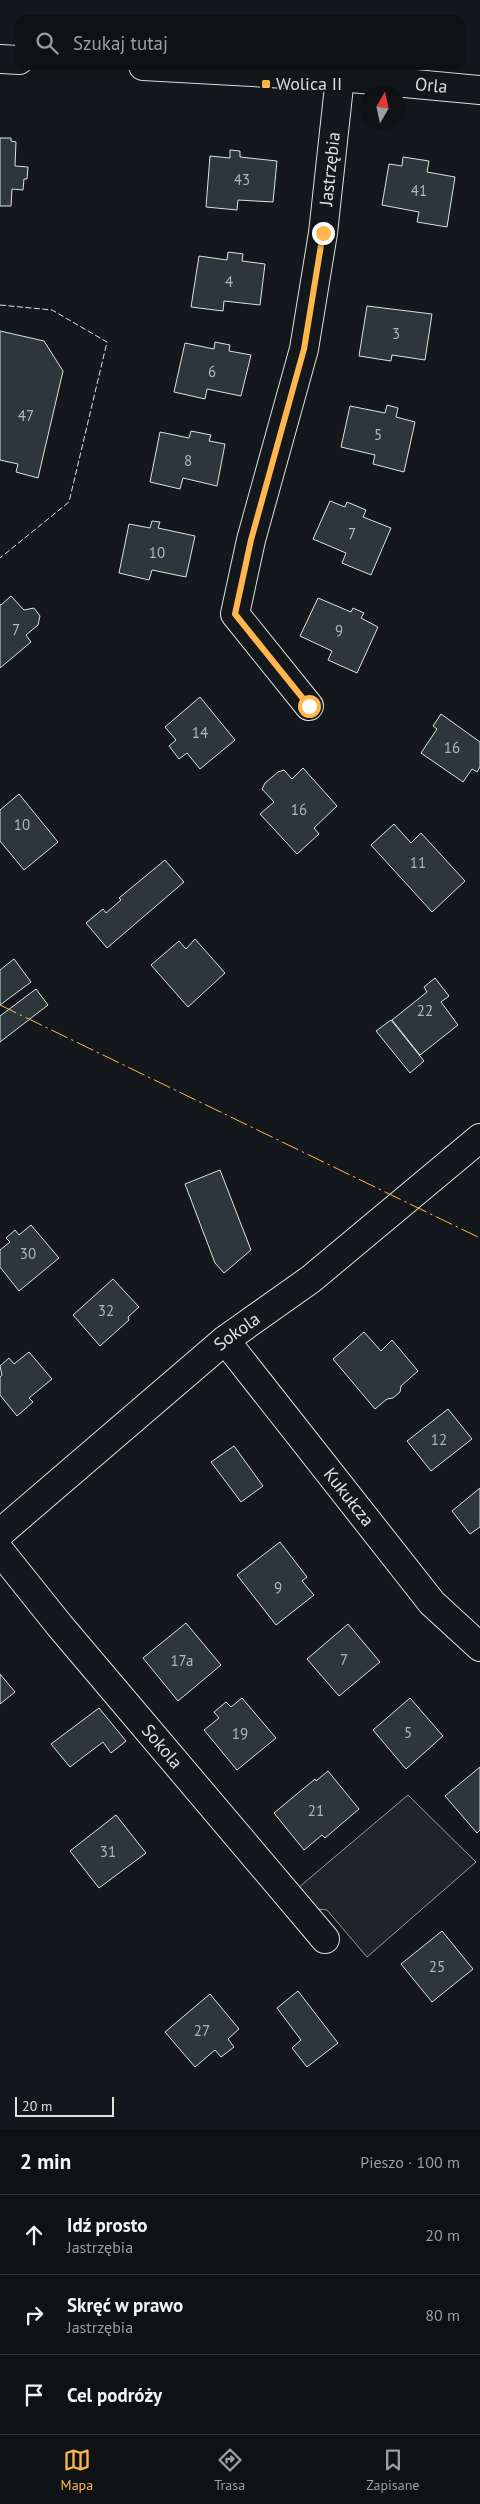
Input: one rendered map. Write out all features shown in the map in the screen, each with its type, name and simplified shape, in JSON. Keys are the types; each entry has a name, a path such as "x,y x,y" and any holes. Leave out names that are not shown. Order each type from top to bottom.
{"street":[{"path":"0,59 15,60"},
{"name":"Orla","path":"215,70 340,77 480,90"},
{"name":"Jastrzębia","path":"309,706 235,614 251,540 304,349 323,233 340,77"},
{"name":"Sokola","path":"0,1533 226,1340 311,1279 480,1138"},
{"name":"Kukułcza","path":"226,1340 432,1603 480,1647"},
{"name":"Sokola","path":"0,1551 60,1626 325,1939"}],"shaded area":[{"path":"408,1795 476,1862 367,1957 327,1910 317,1909 298,1888"}],"building":[{"path":"0,138 11,138 11,141 16,142 15,166 28,167 27,179 24,179 23,190 12,189 11,206 0,206"},
{"path":"230,150 240,151 240,157 277,161 273,202 238,200 237,210 206,207 210,156 230,158"},
{"path":"403,157 429,161 427,172 455,177 447,227 417,222 419,212 382,205 389,164 402,166"},
{"path":"228,252 243,254 242,261 265,264 260,305 224,301 223,311 191,307 199,256 227,260"},
{"path":"367,306 432,314 425,360 392,355 391,361 359,356"},
{"path":"0,331 44,341 63,371 38,478 16,472 18,464 0,460"},
{"path":"215,342 230,345 229,351 251,355 241,396 207,389 205,399 174,392 185,343 214,349"},
{"path":"387,405 398,408 396,417 415,422 404,472 373,464 375,455 341,447 350,406 385,413"},
{"path":"191,431 211,435 209,441 225,444 217,486 183,478 180,489 150,482 160,432 189,438"},
{"path":"330,501 345,507 347,502 366,510 363,517 391,528 371,575 342,563 346,553 313,539"},
{"path":"152,521 160,522 158,528 195,536 186,577 152,570 149,580 119,573 129,524 150,528"},
{"path":"11,596 24,610 34,608 40,616 38,625 26,635 31,642 0,668 0,604"},
{"path":"318,598 351,612 353,608 364,613 361,618 378,627 357,673 328,660 332,651 300,636"},
{"path":"200,697 235,740 200,769 187,753 179,759 169,746 176,740 165,727"},
{"path":"441,714 480,742 480,767 477,772 472,769 463,782 421,753 437,729 433,726"},
{"path":"303,768 337,806 314,828 319,834 297,854 260,814 274,802 262,789 265,783 278,772 284,770 292,779"},
{"path":"19,794 58,842 24,870 0,841 0,810"},
{"path":"394,824 411,843 421,833 465,881 432,912 371,845"},
{"path":"165,860 184,882 107,948 86,923 103,909 106,913 121,900 119,898"},
{"path":"195,939 225,973 188,1007 151,965 179,941 186,949"},
{"path":"14,959 31,982 0,1005 0,970"},
{"path":"435,978 449,996 441,1002 458,1025 420,1055 392,1020 427,992 424,987"},
{"path":"36,989 48,1005 0,1042 0,1016"},
{"path":"391,1020 424,1061 410,1073 376,1031"},
{"path":"220,1170 251,1250 224,1273 215,1263 185,1184"},
{"path":"31,1225 59,1258 19,1291 0,1267 0,1250 10,1242 6,1238 15,1230 19,1235"},
{"path":"113,1279 139,1307 128,1317 129,1320 100,1346 73,1315"},
{"path":"364,1332 381,1351 392,1340 418,1371 401,1386 400,1392 393,1398 387,1399 375,1409 333,1359"},
{"path":"29,1352 52,1379 29,1398 33,1402 17,1416 0,1395 0,1377 2,1375 0,1366 9,1358 14,1364"},
{"path":"448,1409 472,1439 431,1471 407,1441"},
{"path":"234,1446 263,1486 241,1502 211,1462"},
{"path":"480,1488 480,1527 470,1534 452,1511"},
{"path":"280,1542 307,1577 302,1581 314,1595 276,1625 237,1575"},
{"path":"186,1623 221,1665 178,1701 143,1658"},
{"path":"348,1624 380,1662 339,1696 307,1659"},
{"path":"0,1674 15,1692 0,1704"},
{"path":"242,1698 276,1738 237,1770 204,1730 219,1718 214,1712 226,1702 231,1707"},
{"path":"410,1698 443,1736 406,1769 373,1730"},
{"path":"99,1708 126,1741 111,1753 103,1742 70,1767 51,1744"},
{"path":"480,1767 480,1830 477,1833 445,1796"},
{"path":"328,1771 359,1809 325,1838 322,1835 304,1850 274,1813 315,1779 316,1781"},
{"path":"116,1815 146,1853 99,1888 70,1851"},
{"path":"442,1931 473,1969 432,2002 401,1964"},
{"path":"298,1991 338,2043 307,2067 292,2048 301,2040 277,2008"},
{"path":"210,1994 239,2029 228,2039 234,2047 221,2057 215,2050 195,2067 165,2032"}],"fence":[{"path":"0,305 52,310 107,342 69,502 0,558"}],"power":[{"path":"0,1005 480,1238"}],"place":[{"name":"Wolica II","path":"266,84"}],"route":[{"path":"309,706 235,614 251,540 304,349 323,233"}]}
